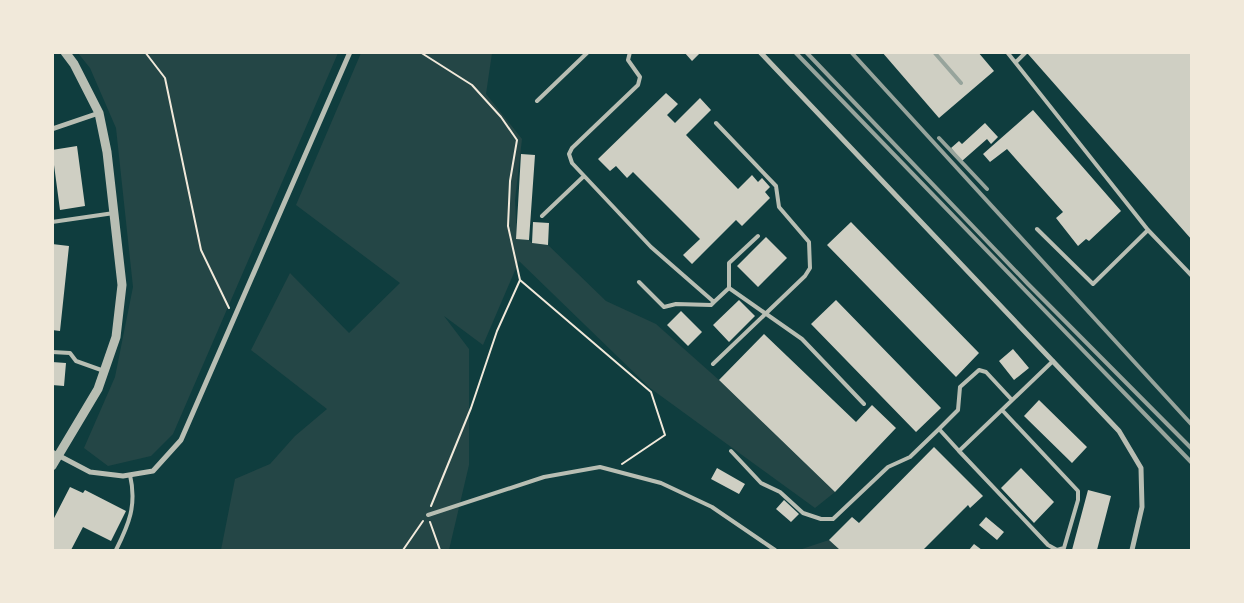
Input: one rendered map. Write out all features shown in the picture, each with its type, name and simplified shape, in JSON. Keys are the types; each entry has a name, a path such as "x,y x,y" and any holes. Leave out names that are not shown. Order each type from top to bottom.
{"street":[{"path":"52,466 55,454 98,389 116,337 122,285 107,152 99,113 74,64 65,52"},
{"path":"55,454 90,472 123,476 153,471 181,440 350,52"},
{"path":"760,52 1119,431 1141,468 1142,507 1132,550"},
{"path":"52,129 99,113"}],"lane":[{"path":"537,101 588,52"},
{"path":"630,52 628,60 640,77 638,85 572,148 569,154 572,163 651,247 714,302"},
{"path":"1007,52 1148,230 1192,276"},
{"path":"1016,62 1026,52"},
{"path":"713,364 808,273 810,242 779,207 776,186 716,123"},
{"path":"542,216 584,176"},
{"path":"52,222 114,214"},
{"path":"1037,229 1093,284 1148,230"},
{"path":"639,282 664,307 676,304 711,305 729,288 730,263 758,236"},
{"path":"729,288 802,339 864,404"},
{"path":"52,352 70,353 76,361 104,371"},
{"path":"959,451 1053,361"},
{"path":"731,451 761,483 780,492 802,513 827,520 838,514 888,467 910,457 938,430 958,410 960,387 979,370 986,372 1012,400"},
{"path":"938,430 1048,545 1057,550 1064,548 1078,500 1078,491 1002,410"},
{"path":"428,515 544,477 600,467 661,483 712,507 775,550"},
{"path":"116,550 131,519 133,490 130,475"}],"path":[{"path":"145,52 164,78 200,250 234,318"},
{"path":"403,550 428,515 471,408 497,331 520,280 508,226 510,181 517,140 472,85 420,52"},
{"path":"520,280 651,392 665,435 611,470"},
{"path":"428,515 440,550"}],"shaded area":[{"path":"78,53 338,53 173,434 151,456 108,466 84,448 115,377 133,287 116,128 90,68"},
{"path":"361,53 492,53 486,94 522,139 515,200 517,239 548,245 606,301 656,324 719,380 835,492 815,508 650,388 519,261 483,345 444,316 469,349 469,465 449,550 221,550 235,479 270,464 295,436 327,409 251,350 290,273 349,333 400,283 296,205"},
{"path":"829,540 840,550 799,550"}],"building":[{"path":"684,52 701,52 692,61"},
{"path":"882,52 978,52 994,71 939,118"},
{"path":"1030,52 1192,52 1192,240 1028,54"},
{"path":"666,93 678,104 667,115 675,123 700,98 711,110 686,135 738,189 752,175 758,182 762,178 770,187 765,192 770,198 742,226 736,220 692,264 683,255 700,239 633,172 627,178 616,166 610,171 598,159"},
{"path":"1033,110 1121,211 1089,241 1086,239 1078,246 1056,218 1063,212 1007,149 990,162 983,154"},
{"path":"985,123 998,137 991,144 987,139 962,161 951,148 959,141 962,144"},
{"path":"77,146 85,206 60,210 52,150"},
{"path":"521,154 535,155 529,240 516,239"},
{"path":"533,222 549,223 548,245 532,243"},
{"path":"851,222 979,353 956,377 827,245"},
{"path":"766,237 787,258 758,287 737,266"},
{"path":"52,244 69,246 60,331 52,330"},
{"path":"739,300 755,316 729,342 713,325"},
{"path":"836,300 941,408 916,432 811,324"},
{"path":"681,311 702,332 688,346 667,325"},
{"path":"764,334 856,422 872,405 896,428 835,492 719,380"},
{"path":"1013,349 1029,368 1014,380 999,361"},
{"path":"52,362 66,363 64,386 52,385"},
{"path":"1039,400 1087,447 1072,463 1024,416"},
{"path":"934,447 983,496 970,508 968,505 923,550 840,550 829,540 852,517 859,523"},
{"path":"717,468 745,484 739,494 711,479"},
{"path":"1021,468 1054,502 1034,523 1001,488"},
{"path":"70,487 83,493 85,490 126,511 111,541 83,527 71,550 52,550 52,522"},
{"path":"1088,490 1111,496 1097,550 1072,550"},
{"path":"784,500 799,514 791,522 776,509"},
{"path":"986,517 1004,532 997,540 979,525"},
{"path":"974,544 982,550 969,550"}],"railway":[{"path":"795,52 1192,463"},
{"path":"806,52 1028,284 1192,449"},
{"path":"851,52 1192,425"},
{"path":"934,52 961,83"},
{"path":"939,138 987,189"}]}
